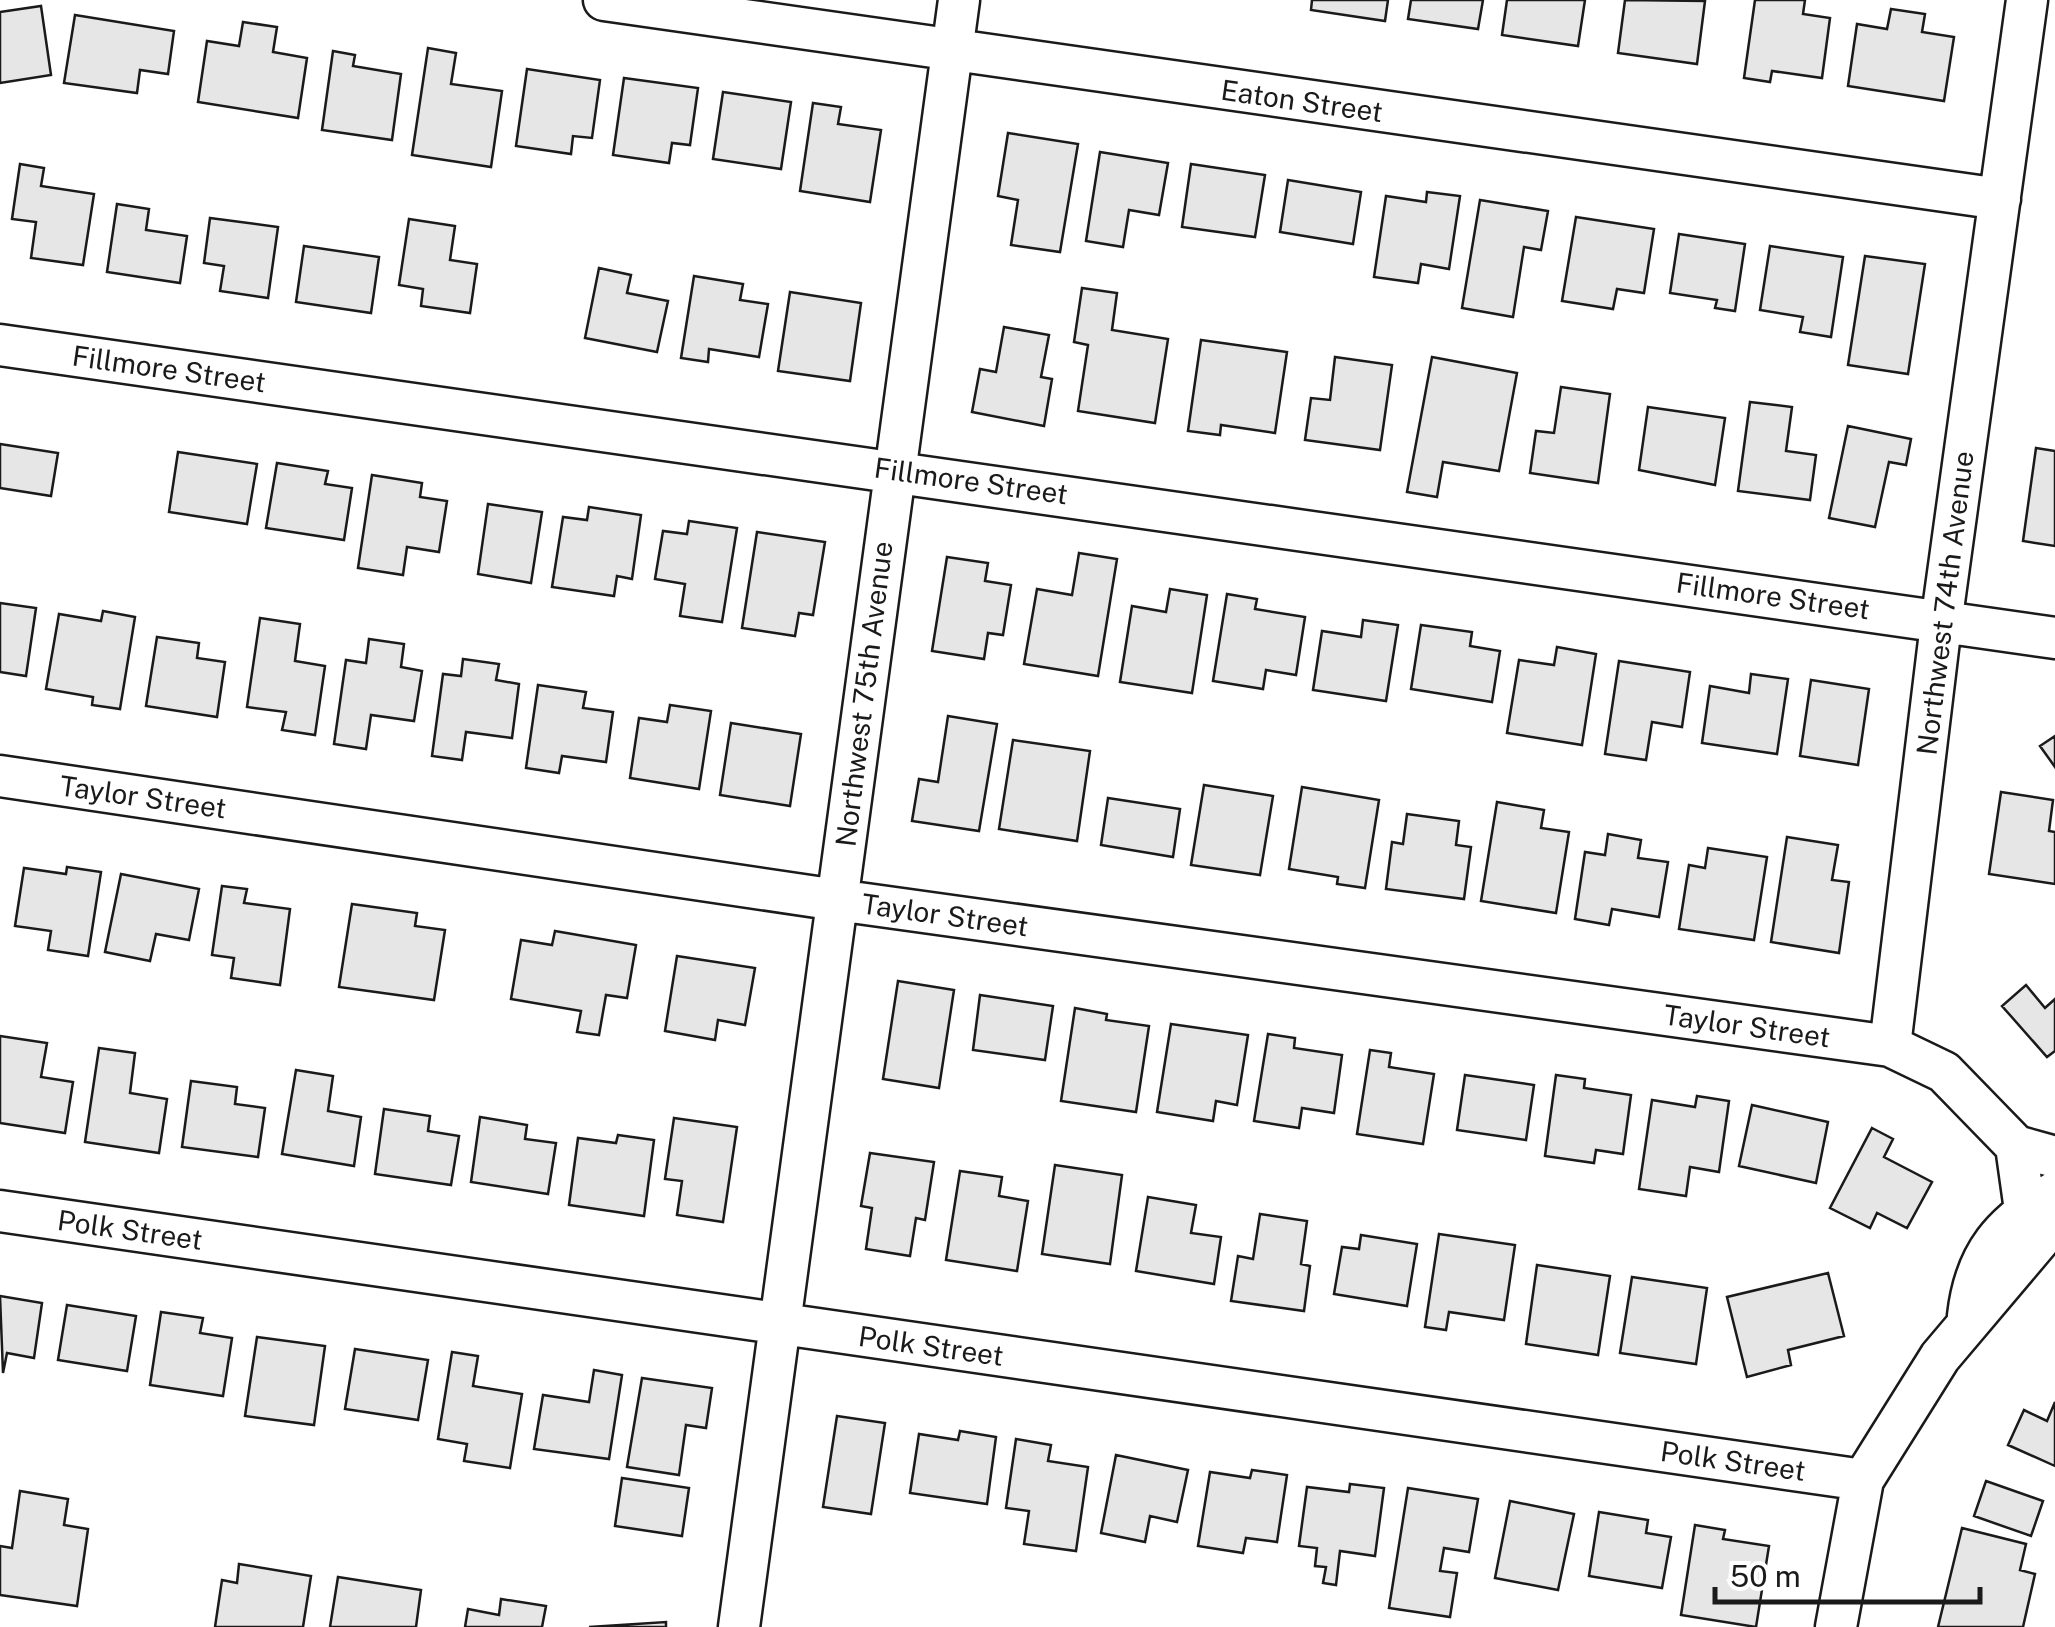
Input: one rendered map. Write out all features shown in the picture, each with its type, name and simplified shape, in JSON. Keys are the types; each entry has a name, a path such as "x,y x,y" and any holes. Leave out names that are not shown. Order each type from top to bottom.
{"street":[{"name":"Eaton Street","path":"604,0 2000,199"},
{"name":"Northwest 75th Avenue","path":"739,1627 959,0"},
{"name":"Northwest 74th Avenue","path":"1890,1046 1941,624 2027,0"},
{"name":"Fillmore Street","path":"0,345 2055,638"},
{"name":"Taylor Street","path":"0,776 837,900 1890,1046"},
{"path":"1836,1627 1862,1480 1940,1357 1967,1324 1972,1279 2010,1220 2045,1208 2016,1146 1944,1072 1890,1046"},
{"path":"2016,1146 2055,1156"},
{"name":"Polk Street","path":"0,1211 1862,1480"}],"building":[{"path":"1312,0 1388,0 1385,21 1311,10"},
{"path":"1411,0 1483,0 1478,29 1408,19"},
{"path":"1507,0 1585,0 1578,46 1502,35"},
{"path":"1625,0 1705,1 1697,64 1618,53"},
{"path":"1755,0 1805,0 1803,14 1830,18 1822,78 1772,71 1770,82 1744,78"},
{"path":"41,6 51,75 0,83 0,12"},
{"path":"1891,9 1925,14 1922,32 1954,37 1944,101 1848,86 1857,24 1887,29"},
{"path":"75,15 174,31 168,74 140,70 137,93 64,83"},
{"path":"243,22 277,27 273,52 307,58 298,118 198,102 207,41 239,46"},
{"path":"428,48 456,53 451,84 502,91 491,167 412,155"},
{"path":"333,51 355,55 353,66 401,74 392,140 322,130"},
{"path":"527,69 600,80 592,138 573,136 571,154 516,146"},
{"path":"624,78 698,88 690,145 672,143 669,163 613,155"},
{"path":"723,92 791,102 781,169 713,159"},
{"path":"813,103 841,107 838,124 881,130 870,202 800,191"},
{"path":"1008,133 1078,144 1060,252 1011,245 1018,200 998,196"},
{"path":"1100,152 1168,163 1159,215 1129,210 1123,247 1086,241"},
{"path":"20,164 44,168 41,186 94,194 83,265 31,258 36,222 12,219"},
{"path":"1191,164 1265,175 1255,237 1182,227"},
{"path":"1288,180 1361,192 1353,244 1280,232"},
{"path":"1427,192 1460,196 1449,269 1421,264 1418,283 1374,277 1386,196 1426,202"},
{"path":"1480,200 1548,211 1541,250 1524,247 1513,317 1462,308"},
{"path":"117,204 149,209 146,230 187,236 180,283 107,272"},
{"path":"1576,217 1654,229 1644,293 1617,289 1613,309 1562,301"},
{"path":"210,218 278,227 268,298 220,291 224,266 204,263"},
{"path":"409,219 455,226 450,260 477,264 470,313 421,306 423,289 399,285"},
{"path":"1679,234 1745,244 1735,311 1715,308 1717,300 1670,293"},
{"path":"304,246 379,257 371,313 296,302"},
{"path":"1770,246 1843,257 1831,337 1800,332 1803,317 1760,310"},
{"path":"1865,256 1925,264 1908,374 1848,365"},
{"path":"599,268 631,275 627,293 668,301 657,352 585,338"},
{"path":"694,276 743,284 740,300 768,304 759,357 709,349 708,362 681,358"},
{"path":"1082,288 1117,293 1112,330 1168,339 1155,423 1078,411 1088,345 1074,342"},
{"path":"790,292 861,303 850,381 778,371"},
{"path":"1004,327 1049,335 1041,377 1052,379 1044,426 972,412 980,369 996,372"},
{"path":"1201,340 1287,352 1275,433 1221,425 1220,435 1188,431"},
{"path":"1335,357 1392,365 1380,450 1305,440 1311,398 1330,400"},
{"path":"1432,357 1517,373 1499,471 1443,462 1437,497 1407,492"},
{"path":"1561,387 1610,394 1598,483 1530,473 1536,431 1554,433"},
{"path":"1750,402 1792,407 1786,451 1816,455 1810,500 1738,491"},
{"path":"1648,407 1725,418 1715,485 1639,470"},
{"path":"1848,426 1911,439 1906,465 1889,462 1875,527 1829,518"},
{"path":"0,444 58,453 51,496 0,488"},
{"path":"2036,448 2055,451 2055,546 2023,541"},
{"path":"178,452 257,464 247,524 169,512"},
{"path":"277,463 328,471 325,484 352,488 344,540 266,528"},
{"path":"372,475 422,483 420,497 447,501 439,552 407,547 403,575 358,568"},
{"path":"488,504 542,512 531,583 478,574"},
{"path":"589,507 641,515 632,579 617,576 614,596 552,587 563,517 587,520"},
{"path":"689,521 737,528 722,622 680,616 685,584 655,579 663,531 687,534"},
{"path":"757,532 825,542 813,615 799,613 795,636 742,628"},
{"path":"1079,553 1117,559 1098,676 1024,664 1037,589 1072,595"},
{"path":"947,557 988,563 985,581 1011,585 1003,635 988,633 984,659 932,651"},
{"path":"1170,589 1207,595 1192,693 1120,682 1132,606 1166,612"},
{"path":"1227,594 1257,599 1255,609 1305,617 1296,675 1266,670 1263,689 1213,681"},
{"path":"0,603 36,608 26,676 0,672"},
{"path":"103,611 135,617 120,709 92,705 93,697 46,689 59,614 101,621"},
{"path":"260,618 300,624 295,661 325,666 315,735 282,730 286,712 247,707"},
{"path":"1363,620 1398,625 1386,701 1313,690 1322,631 1361,637"},
{"path":"1421,625 1472,632 1470,646 1500,651 1492,702 1411,689"},
{"path":"157,637 199,643 197,658 225,662 217,717 146,706"},
{"path":"369,639 404,644 401,667 422,671 414,721 371,715 366,749 334,744 346,660 366,663"},
{"path":"1557,647 1596,654 1582,745 1507,733 1519,660 1554,665"},
{"path":"463,659 499,664 496,680 519,684 512,738 466,732 462,760 432,756 443,674 461,676"},
{"path":"1619,661 1690,672 1682,727 1652,722 1646,760 1605,754"},
{"path":"1751,674 1788,679 1777,754 1702,743 1710,686 1749,693"},
{"path":"1811,680 1869,689 1858,765 1800,756"},
{"path":"538,685 586,692 583,708 613,712 606,762 562,756 559,773 526,768"},
{"path":"670,705 711,711 699,789 630,778 639,718 667,722"},
{"path":"948,716 997,724 979,831 912,821 919,779 938,782"},
{"path":"731,723 801,734 790,806 720,795"},
{"path":"2055,736 2055,767 2040,746"},
{"path":"1013,740 1090,751 1077,841 999,829"},
{"path":"1204,785 1273,796 1260,875 1191,865"},
{"path":"1302,787 1379,800 1365,888 1337,884 1338,877 1289,869"},
{"path":"2001,792 2053,800 2049,831 2055,832 2055,884 1989,874"},
{"path":"1108,798 1180,809 1173,857 1101,845"},
{"path":"1497,802 1544,810 1541,828 1569,832 1556,913 1481,901"},
{"path":"1407,814 1459,821 1456,845 1471,847 1464,899 1386,889 1392,842 1403,844"},
{"path":"1608,834 1641,840 1638,858 1668,862 1659,917 1612,909 1609,925 1575,919 1585,852 1605,855"},
{"path":"1787,837 1838,845 1832,880 1849,882 1839,953 1771,942"},
{"path":"1708,848 1767,857 1754,940 1679,929 1689,865 1705,868"},
{"path":"67,867 101,872 88,956 48,950 51,931 15,926 24,868 66,874"},
{"path":"121,874 199,889 189,940 156,934 150,961 105,952"},
{"path":"222,886 247,889 244,903 290,909 280,985 231,978 234,958 212,955"},
{"path":"352,904 417,913 415,926 445,930 434,1000 339,987"},
{"path":"555,931 636,945 627,998 606,995 599,1035 577,1032 581,1011 511,999 521,940 552,945"},
{"path":"677,956 755,968 745,1025 718,1020 715,1040 665,1031"},
{"path":"898,981 954,990 939,1088 883,1079"},
{"path":"2026,985 2045,1008 2055,999 2055,1051 2047,1057 2002,1006"},
{"path":"980,995 1053,1006 1045,1060 973,1050"},
{"path":"1075,1008 1107,1014 1106,1020 1149,1026 1136,1112 1061,1101"},
{"path":"1171,1024 1248,1035 1237,1105 1216,1101 1213,1121 1157,1112"},
{"path":"1268,1034 1295,1038 1294,1048 1342,1055 1334,1113 1302,1108 1299,1128 1254,1121"},
{"path":"0,1036 47,1043 41,1077 73,1082 65,1133 0,1123"},
{"path":"99,1048 135,1053 130,1093 167,1099 159,1153 85,1142"},
{"path":"1370,1050 1391,1053 1389,1067 1434,1074 1423,1144 1357,1134"},
{"path":"296,1070 333,1076 328,1111 361,1117 354,1166 282,1154"},
{"path":"1465,1075 1534,1085 1526,1140 1457,1130"},
{"path":"1556,1075 1585,1079 1584,1088 1631,1095 1623,1154 1596,1150 1594,1163 1545,1156"},
{"path":"191,1081 237,1087 235,1104 265,1108 258,1157 182,1147"},
{"path":"1697,1096 1729,1101 1719,1172 1690,1167 1686,1196 1639,1189 1652,1100 1695,1107"},
{"path":"1752,1105 1828,1122 1816,1183 1739,1166"},
{"path":"384,1109 430,1116 428,1131 459,1136 451,1185 375,1174"},
{"path":"480,1117 527,1125 525,1139 556,1143 548,1194 471,1182"},
{"path":"674,1118 737,1127 723,1222 677,1215 682,1181 665,1179"},
{"path":"1872,1128 1893,1139 1884,1157 1932,1182 1907,1228 1877,1213 1870,1228 1830,1208"},
{"path":"618,1135 654,1140 644,1216 569,1205 578,1138 616,1143"},
{"path":"870,1153 934,1162 925,1220 916,1218 910,1256 866,1249 872,1208 861,1206"},
{"path":"1055,1165 1122,1175 1110,1264 1042,1254"},
{"path":"960,1171 1002,1177 999,1196 1028,1201 1017,1271 946,1260"},
{"path":"1148,1197 1196,1205 1191,1233 1221,1237 1214,1284 1136,1271"},
{"path":"1260,1214 1307,1221 1301,1264 1310,1266 1304,1311 1231,1301 1238,1256 1253,1259"},
{"path":"1439,1234 1515,1245 1504,1320 1449,1312 1446,1330 1425,1327"},
{"path":"1361,1235 1417,1244 1407,1306 1334,1294 1342,1247 1359,1249"},
{"path":"1537,1265 1610,1276 1598,1355 1526,1344"},
{"path":"1828,1273 1844,1336 1788,1350 1791,1365 1747,1377 1727,1297"},
{"path":"1632,1277 1707,1288 1696,1364 1620,1353"},
{"path":"0,1296 42,1303 34,1358 7,1353 3,1373"},
{"path":"67,1305 136,1316 127,1371 58,1360"},
{"path":"161,1312 203,1318 200,1333 232,1338 223,1396 150,1385"},
{"path":"257,1337 325,1346 314,1425 245,1416"},
{"path":"355,1349 428,1360 418,1420 345,1409"},
{"path":"452,1352 478,1356 473,1386 522,1394 510,1468 464,1461 467,1444 438,1439"},
{"path":"594,1370 622,1375 609,1459 534,1449 543,1395 589,1402"},
{"path":"642,1378 712,1388 706,1428 686,1425 679,1475 627,1467"},
{"path":"2055,1402 2055,1466 2008,1445 2024,1410 2047,1421"},
{"path":"837,1416 885,1423 871,1514 823,1507"},
{"path":"960,1431 996,1437 987,1504 910,1493 919,1434 958,1440"},
{"path":"1016,1439 1051,1445 1048,1461 1088,1467 1076,1551 1024,1544 1029,1511 1006,1508"},
{"path":"1116,1455 1188,1470 1177,1522 1150,1516 1145,1542 1101,1533"},
{"path":"1252,1470 1287,1475 1277,1542 1246,1538 1243,1553 1198,1546 1210,1472 1250,1478"},
{"path":"622,1478 689,1488 682,1536 615,1526"},
{"path":"1986,1481 2043,1501 2031,1536 1974,1516"},
{"path":"1350,1484 1384,1488 1375,1556 1340,1551 1336,1585 1323,1583 1326,1567 1315,1566 1317,1548 1299,1546 1307,1487 1349,1492"},
{"path":"1408,1488 1478,1499 1469,1552 1444,1548 1440,1571 1457,1573 1450,1617 1389,1608"},
{"path":"20,1491 68,1499 64,1525 88,1529 77,1606 0,1595 0,1546 12,1548"},
{"path":"1510,1501 1574,1514 1558,1590 1495,1578"},
{"path":"1599,1512 1648,1520 1646,1533 1671,1537 1662,1588 1589,1576"},
{"path":"1695,1525 1725,1530 1723,1539 1769,1546 1756,1627 1681,1615"},
{"path":"1962,1528 2026,1544 2020,1570 2035,1574 2023,1627 1938,1627"},
{"path":"239,1564 311,1576 303,1627 215,1627 222,1580 237,1583"},
{"path":"338,1577 421,1590 416,1627 330,1627"},
{"path":"501,1599 546,1606 542,1627 465,1627 468,1609 499,1615"},
{"path":"666,1622 666,1627 589,1627"}]}
